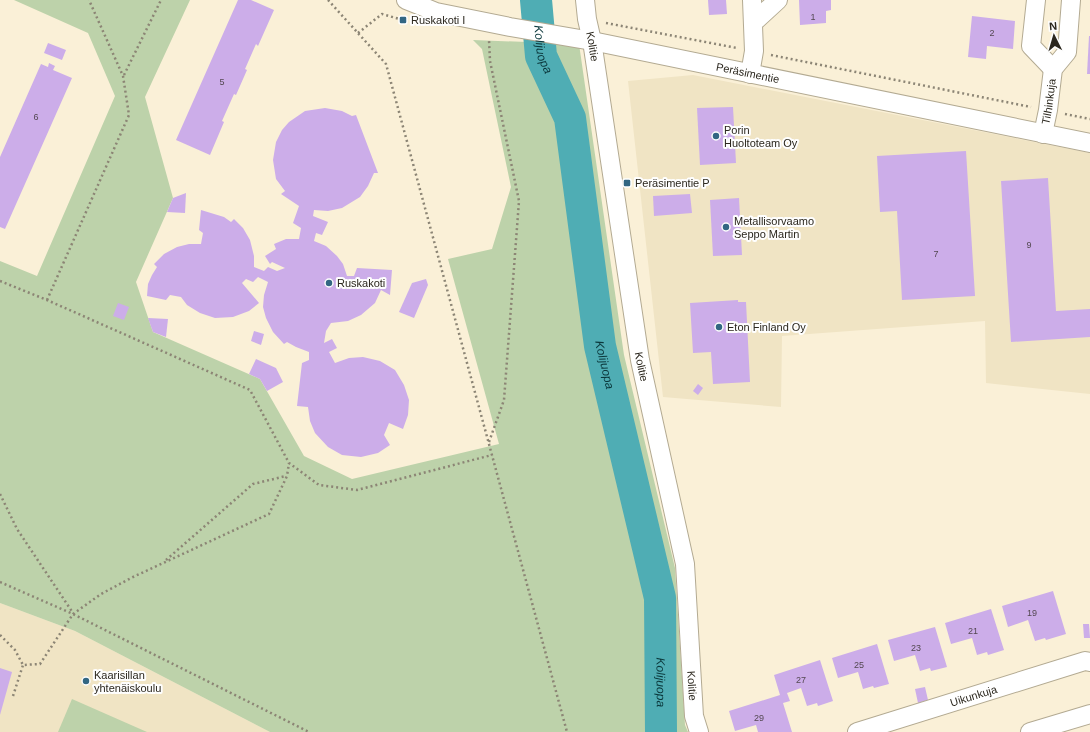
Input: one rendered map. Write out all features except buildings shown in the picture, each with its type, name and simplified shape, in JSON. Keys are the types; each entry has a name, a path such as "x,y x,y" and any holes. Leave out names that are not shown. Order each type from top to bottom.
{"street":[{"name":"Peräsimentie","path":"406,0 436,12 510,27 592,41 1090,143"},
{"name":"Kolitie","path":"585,0 586,19 592,41 640,360 686,564 694,716 699,732"},
{"path":"750,74 754,51 752,0"},
{"path":"754,22 778,0"},
{"name":"Tilhinkuja","path":"1036,0 1031,46 1053,68"},
{"name":"Tilhinkuja","path":"1043,134 1048,110 1053,68 1068,52 1071,0"},
{"name":"Uikunkuja","path":"857,732 1085,661 1090,662"},
{"path":"1030,732 1090,714"}],"path":[{"path":"47,300 129,115 124,76 89,0"},
{"path":"124,76 161,0"},
{"path":"328,0 386,64 567,732"},
{"path":"358,33 382,14 403,20"},
{"path":"586,19 754,51 1090,119"},
{"path":"489,23 490,61 519,201 504,400 489,442"},
{"path":"0,281 47,300 250,390 289,463 319,485 357,490 492,455"},
{"path":"23,665 40,664 73,614 100,594 269,514 287,476 289,463"},
{"path":"163,563 253,484 287,476"},
{"path":"0,494 17,529 73,614"},
{"path":"0,582 73,614 309,732"},
{"path":"0,635 15,650 23,665 13,696"}],"shaded area":[{"path":"693,75 1090,153 1090,394 986,383 985,321 782,336 781,407 663,397 628,81"},
{"name":"Kaarisillan yhtenäiskoulu","path":"0,603 75,631 270,732 0,732"}],"green space":[{"path":"14,0 190,0 145,97 173,198 136,282 153,332 260,379 304,456 352,479 499,444 448,259 492,249 511,187 482,49 473,40 579,44 624,355 675,568 685,725 688,732 270,732 75,631 0,603 0,261 37,276 115,96 88,33"},
{"path":"72,699 147,732 58,732"}],"waterway":[{"name":"Kolijuopa","path":"536,0 541,56 570,118 600,346 660,598 661,732"}],"place":[{"name":"Ruskakoti I","path":"403,20"},
{"name":"Porin Huoltoteam Oy","path":"716,136"},
{"name":"Peräsimentie P","path":"627,183"},
{"name":"Metallisorvaamo Seppo Martin","path":"726,227"},
{"name":"Ruskakoti","path":"329,283"},
{"name":"Eton Finland Oy","path":"719,327"},
{"name":"Kaarisillan yhtenäiskoulu","path":"86,681"}]}
